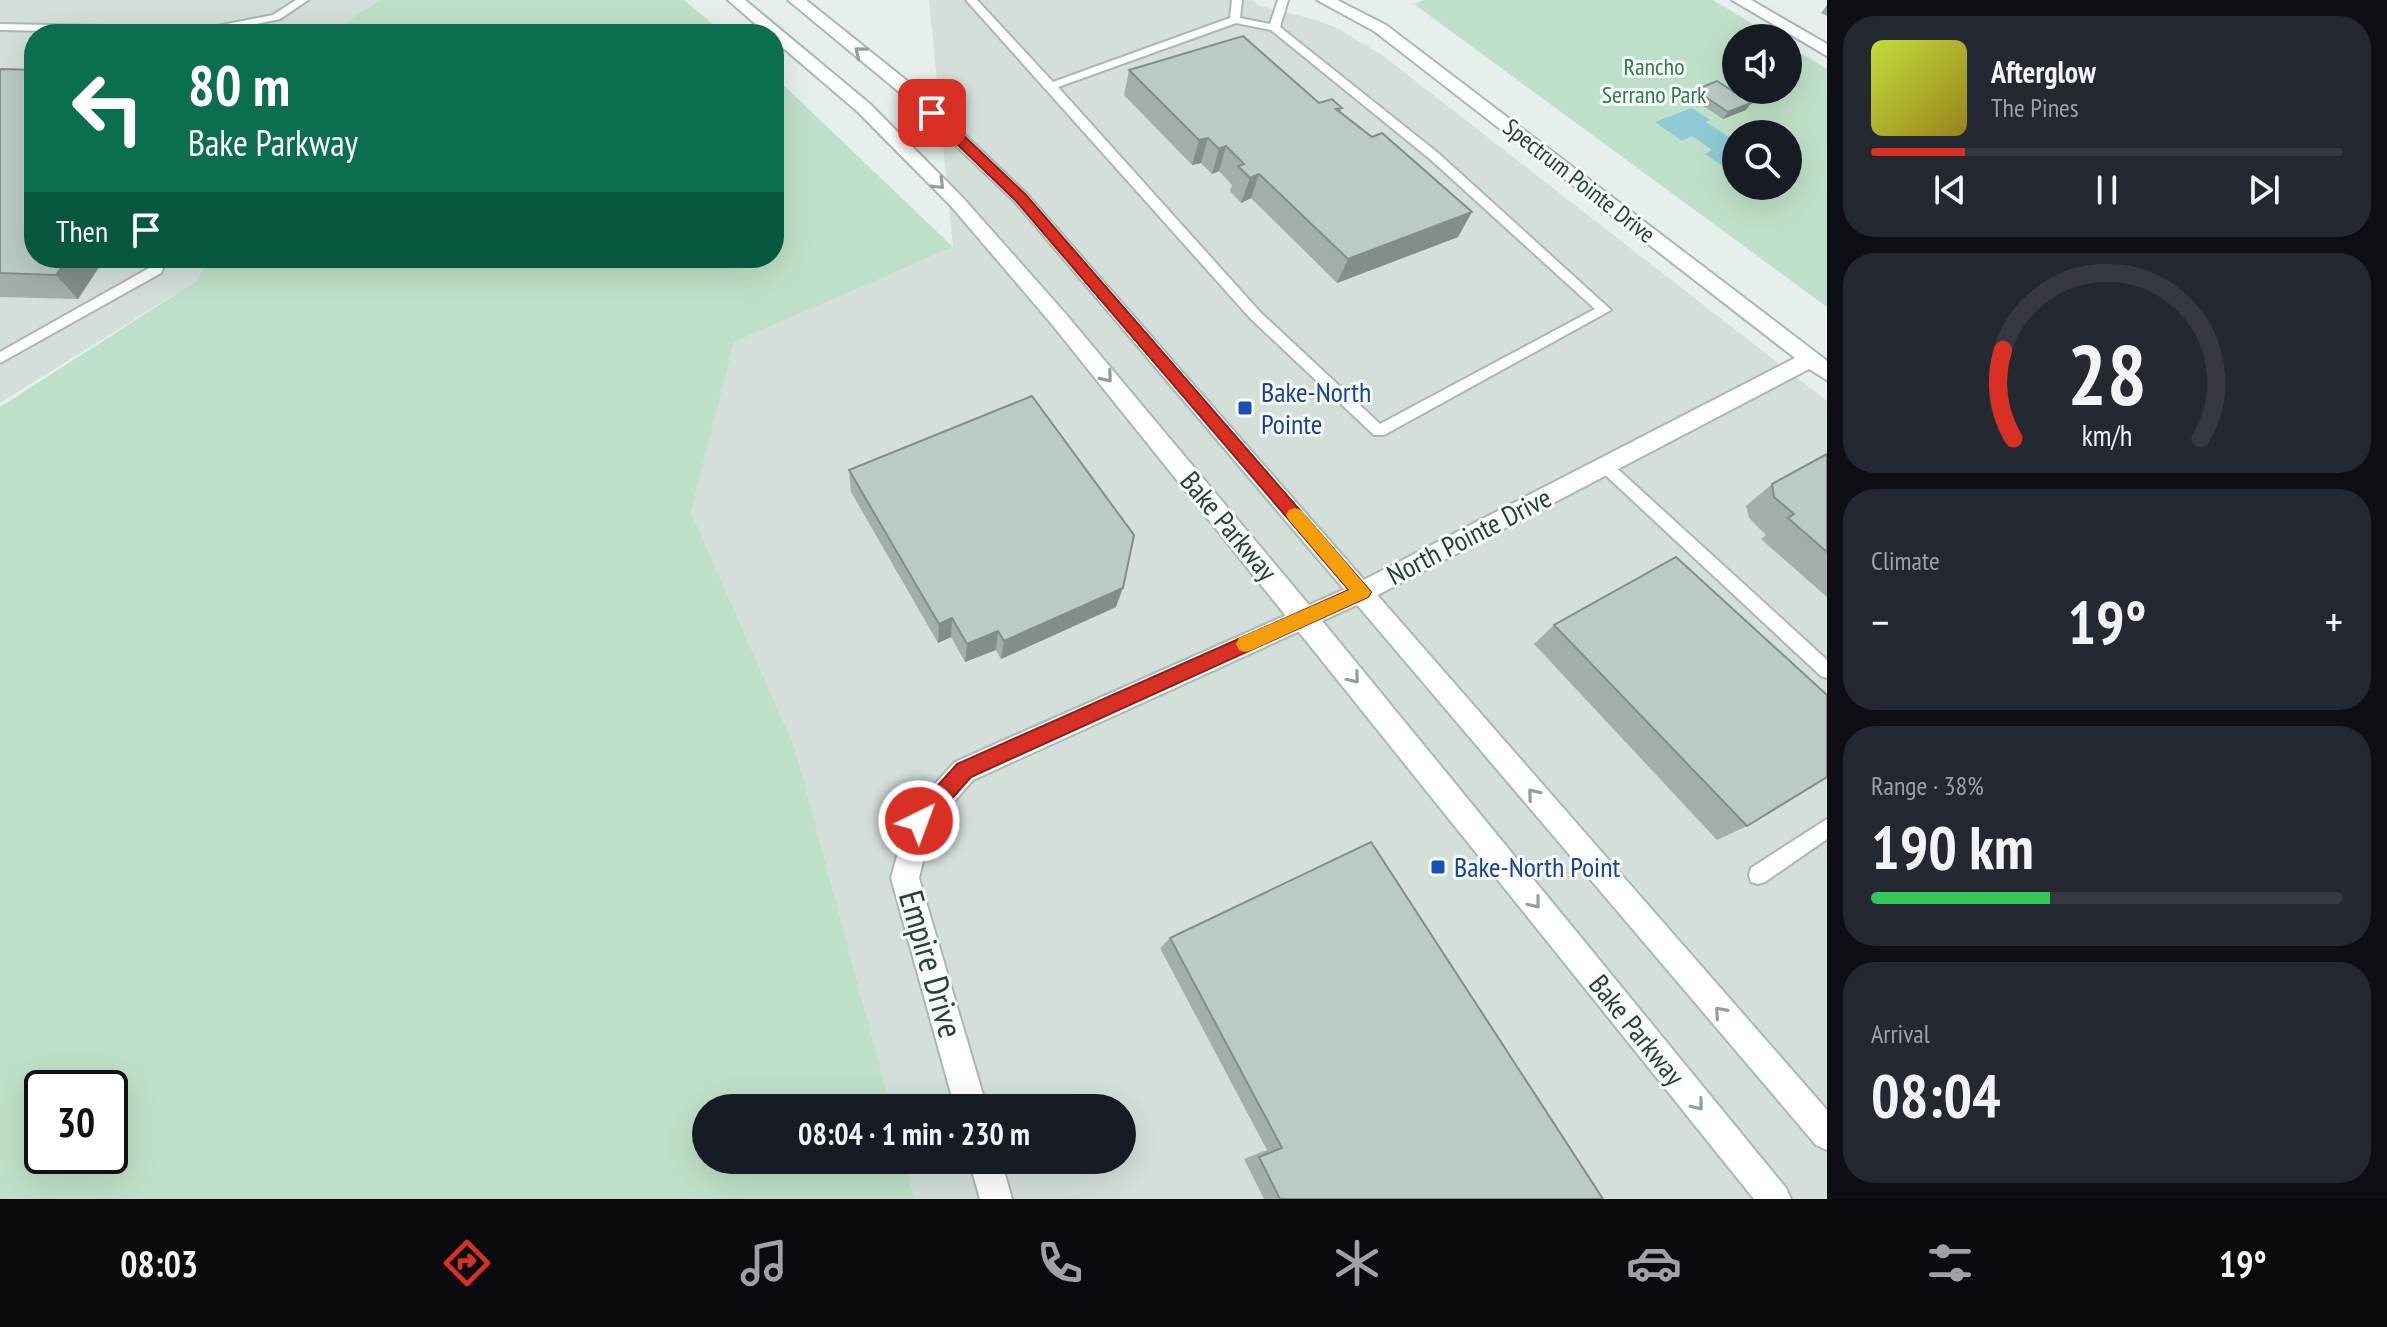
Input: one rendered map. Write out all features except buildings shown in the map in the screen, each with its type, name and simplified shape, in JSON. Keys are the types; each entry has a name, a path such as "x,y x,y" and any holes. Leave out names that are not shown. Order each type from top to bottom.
{"main road":[{"name":"Bake Parkway","path":"736,0 764,24"},
{"name":"Bake Parkway","path":"796,0 910,92 1021,198 1827,1134"},
{"name":"Spectrum Pointe Drive","path":"1325,0 1380,28 1819,366"},
{"path":"1740,0 1827,51"},
{"name":"Bake Parkway","path":"784,40 864,108 957,202 1057,317 1775,1199"},
{"name":"North Pointe Drive","path":"919,821 964,771 1362,592 1605,466 1819,366"},
{"name":"Empire Drive","path":"919,821 905,878 967,1094"},
{"path":"989,1174 996,1199"}],"lane":[{"path":"242,24 276,17 303,0"},
{"path":"971,0 1255,315 1379,431 1604,310 1434,156 1274,28 1235,20 1051,86"},
{"path":"1235,20 1237,0"},
{"path":"1274,28 1283,0"},
{"path":"0,27 24,27"},
{"path":"0,358 157,268"},
{"path":"1605,466 1827,671"},
{"path":"1758,875 1827,828"}],"shaded area":[{"path":"0,0 379,0 344,24 24,24 24,268 202,268 198,280 0,403"},
{"path":"929,0 1252,0 1260,6 1337,28 1382,55 1827,401 1827,1199 915,1199 908,1174 1136,1174 1136,1094 887,1094 795,748 691,512 734,341 953,247"}],"green space":[{"path":"379,0 684,0 713,24 344,24"},
{"name":"Rancho Serrano Park","path":"1424,0 1713,0 1753,24 1722,24 1722,104 1802,104 1802,54 1827,69 1827,307 1414,4"},
{"path":"784,86 953,247 734,342 691,512 795,748 887,1094 692,1094 692,1174 908,1174 915,1199 0,1199 0,407 198,280 202,268 784,268"}],"water":[{"path":"1692,108 1722,133 1722,165 1705,154 1712,150 1692,136 1682,141 1655,122"}],"slow traffic":[{"path":"1246,644 1362,592 1295,515"}],"place":[{"name":"Bake-North Pointe","path":"1245,408"},
{"name":"Bake-North Point","path":"1438,867"}],"route":[{"path":"919,821 964,771 1362,592 1021,198 932,113"}]}
